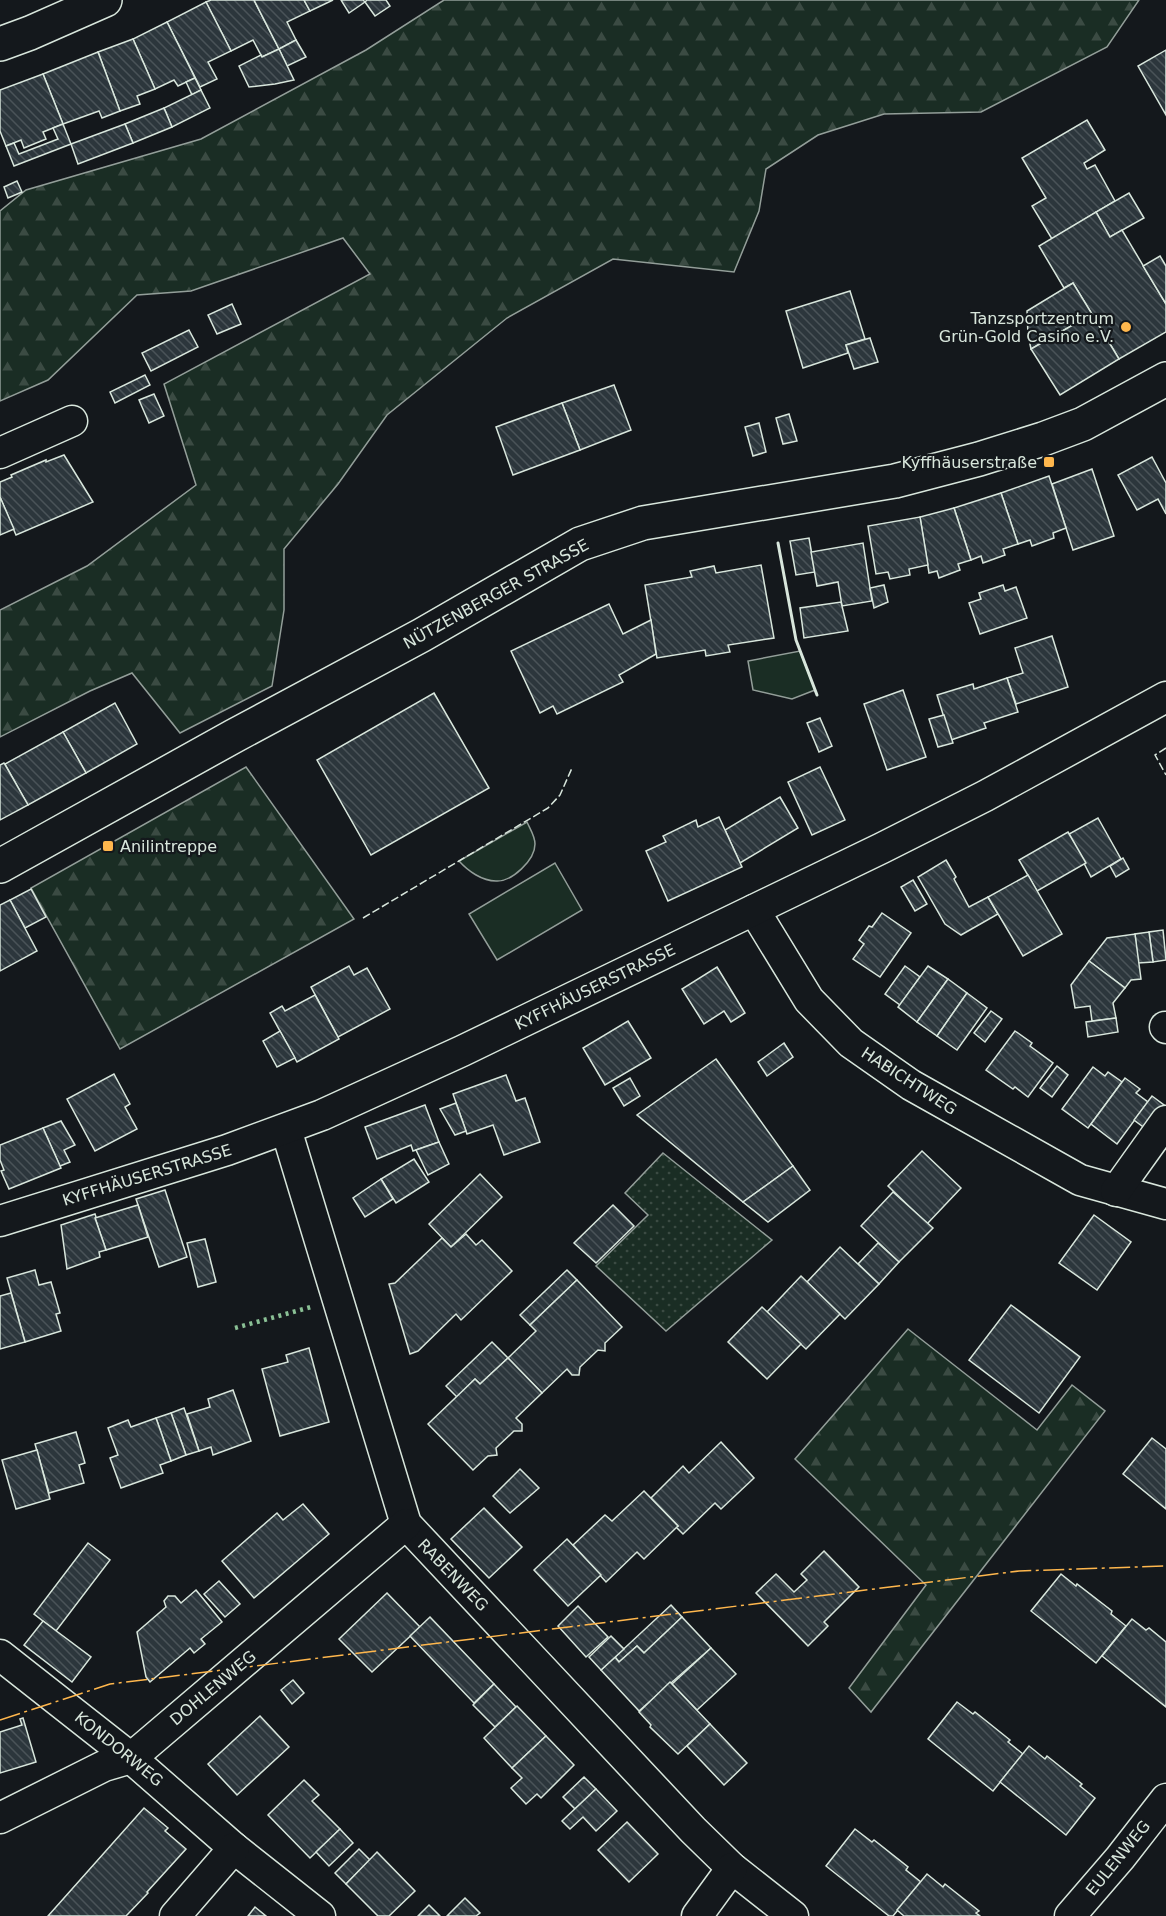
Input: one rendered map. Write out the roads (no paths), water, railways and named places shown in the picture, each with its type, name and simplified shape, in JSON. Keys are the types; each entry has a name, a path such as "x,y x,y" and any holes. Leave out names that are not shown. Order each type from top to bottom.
{"street":[{"path":"0,44 105,0"},
{"name":"NÜTZENBERGER STRASSE","path":"0,866 422,635 580,544 643,523 895,481 979,459 1083,424 1166,379"},
{"path":"0,453 72,421"},
{"name":"KYFFHÄUSERSTRASSE","path":"0,1221 227,1150 286,1129 420,1071 985,796 1166,697"},
{"name":"HABICHTWEG","path":"754,910 809,1000 851,1043 911,1085 1080,1180 1166,1204"},
{"path":"1116,1191 1166,1121"},
{"name":"RABENWEG","path":"286,1129 406,1524 693,1830 732,1868 793,1916"},
{"name":"DOHLENWEG","path":"0,1818 104,1766 131,1758 406,1524"},
{"name":"KONDORWEG","path":"0,1655 131,1758 234,1848 320,1916"},
{"name":"EULENWEG","path":"1070,1916 1120,1858 1166,1799"},
{"path":"175,1916 234,1848"},
{"path":"698,1916 732,1868"}],"place":[{"name":"Tanzsportzentrum Grün-Gold Casino e.V.","path":"1126,327"},
{"name":"Kyffhäuserstraße","path":"1049,462"},
{"name":"Anilintreppe","path":"108,846"}]}
